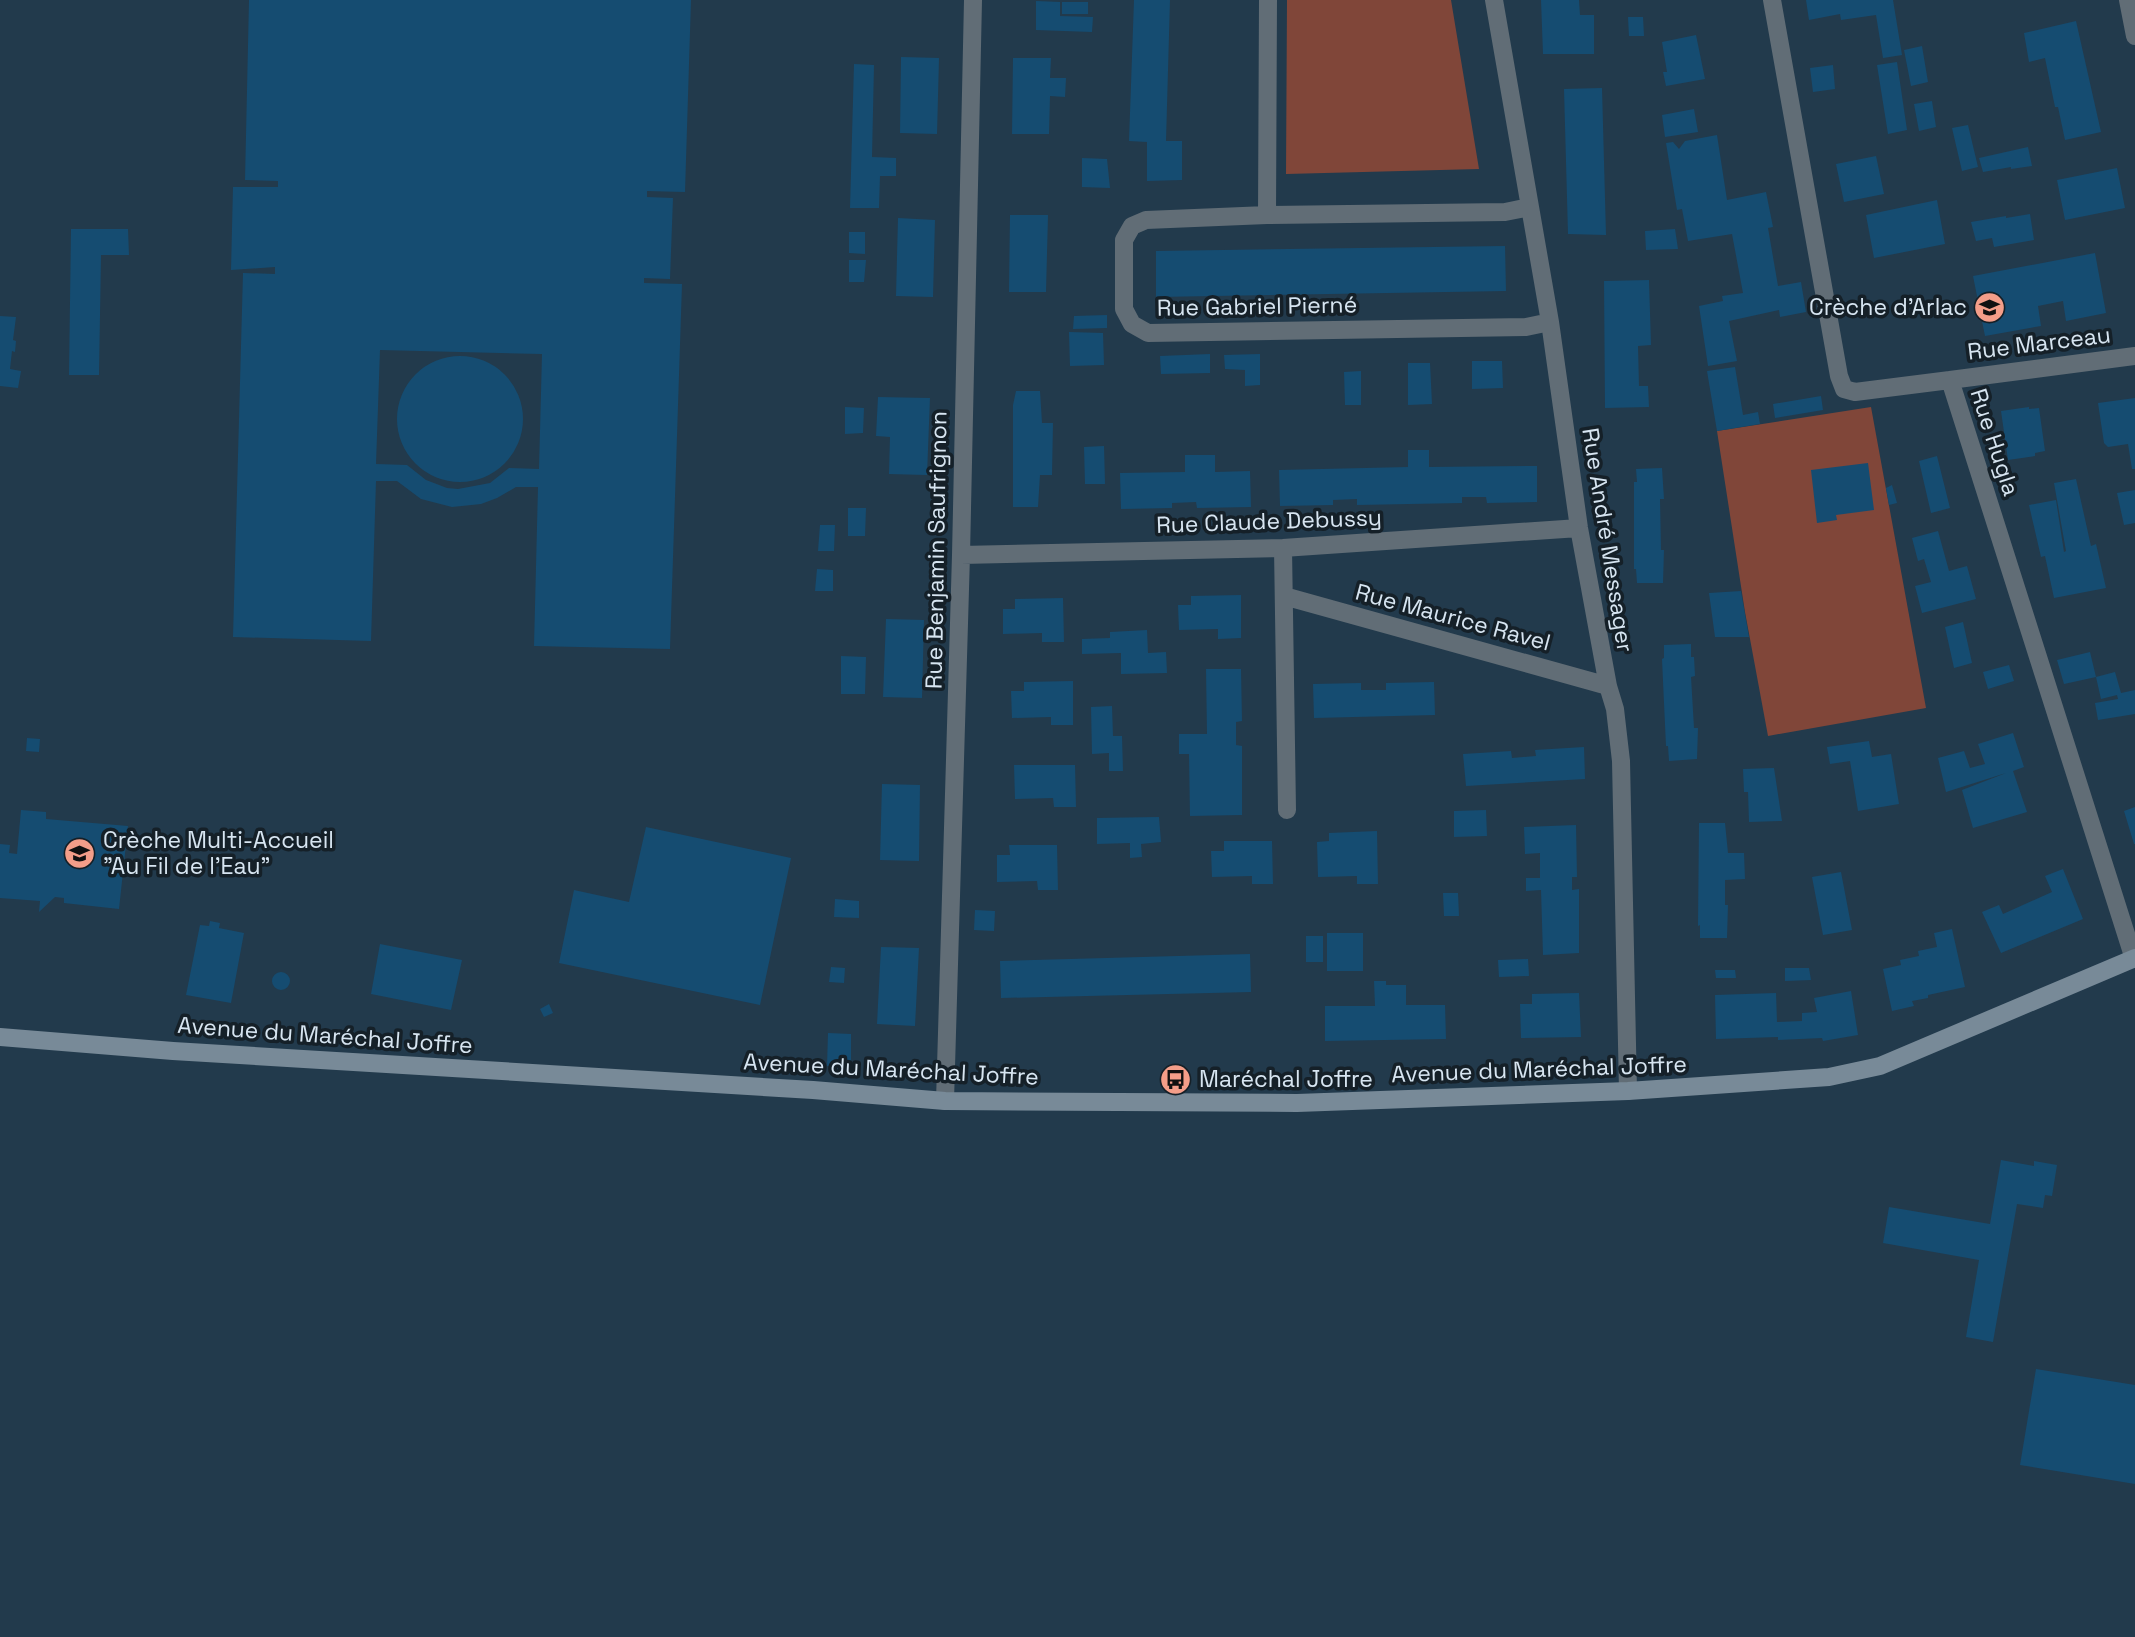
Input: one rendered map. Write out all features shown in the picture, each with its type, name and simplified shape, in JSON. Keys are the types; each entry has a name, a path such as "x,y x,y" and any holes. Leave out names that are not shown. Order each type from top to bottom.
{"street":[{"name":"Rue Benjamin Saufrignon","path":"945,1101 961,555 973,0"},
{"path":"1267,215 1268,0"},
{"name":"Rue André Messager","path":"1494,0 1550,322 1579,528 1608,686 1615,709 1621,761 1628,1091"},
{"name":"Rue Hugla","path":"1772,0 1839,376 1844,389 1855,392 1950,380 2134,958"},
{"path":"2128,0 2135,36"},
{"name":"Rue Gabriel Pierné","path":"1530,207 1505,212 1267,215 1146,220 1132,226 1124,240 1124,309 1132,324 1148,333 1526,327 1550,322"},
{"name":"Rue Marceau","path":"1950,380 2135,356"},
{"name":"Rue Claude Debussy","path":"961,555 1283,548 1579,528"},
{"path":"1283,548 1287,810"},
{"name":"Rue Maurice Ravel","path":"1284,596 1608,686"},
{"name":"Avenue du Maréchal Joffre","path":"0,1037 173,1051 813,1090 945,1101 1297,1103 1628,1091 1829,1077 1880,1066 2134,958"}],"shaded area":[{"path":"1287,0 1451,0 1479,169 1286,174"},
{"path":"1871,407 1926,708 1768,736 1745,612 1717,431"}],"building":[{"path":"249,0 691,0 685,192 647,191 647,197 673,198 670,279 644,278 644,283 682,284 670,649 534,646 538,487 516,487 481,504 452,507 421,499 397,481 376,481 371,641 233,637 243,273 275,274 275,267 231,270 233,187 278,187 278,181 245,180","holes":["380,350 542,354 539,469 509,468 490,483 458,489 426,480 407,465 376,464"]},
{"path":"1134,0 1170,0 1166,141 1182,141 1182,180 1147,181 1147,142 1129,141"},
{"path":"1541,0 1579,0 1580,15 1594,15 1594,54 1543,54"},
{"path":"1806,0 1893,0 1902,55 1883,58 1876,15 1841,20 1840,14 1809,20"},
{"path":"1036,1 1060,2 1060,16 1093,17 1092,32 1036,30"},
{"path":"1062,2 1088,2 1088,14 1062,14"},
{"path":"1628,17 1643,17 1644,36 1629,36"},
{"path":"2076,21 2101,132 2065,140 2045,58 2029,62 2024,33"},
{"path":"1696,35 1705,79 1666,86 1663,72 1667,72 1662,42"},
{"path":"1922,46 1928,82 1911,86 1904,50"},
{"path":"901,57 939,58 937,134 900,133"},
{"path":"1013,58 1051,58 1050,78 1066,78 1065,97 1050,96 1049,134 1012,134"},
{"path":"1897,62 1907,130 1888,134 1877,65"},
{"path":"854,64 874,65 872,157 896,158 896,176 880,176 879,208 850,208"},
{"path":"1833,65 1835,89 1813,92 1810,68"},
{"path":"1602,88 1606,235 1568,234 1564,89"},
{"path":"1932,101 1936,127 1919,131 1914,104"},
{"path":"1694,109 1698,132 1665,137 1662,115"},
{"path":"1968,125 1978,167 1962,171 1952,128"},
{"path":"1717,135 1727,200 1766,192 1773,227 1768,228 1778,286 1801,282 1806,312 1780,317 1779,310 1729,321 1737,361 1708,366 1699,306 1723,301 1722,296 1743,293 1732,234 1688,241 1682,209 1677,210 1666,143 1673,142 1679,149 1685,141"},
{"path":"2028,147 2032,166 1983,172 1979,158"},
{"path":"1876,156 1884,194 1844,202 1836,164"},
{"path":"1082,158 1107,159 1110,188 1082,187"},
{"path":"2117,168 2125,208 2065,220 2057,180"},
{"path":"1937,200 1945,244 1874,258 1866,215"},
{"path":"2030,214 2034,240 1994,247 1992,238 1976,241 1971,222"},
{"path":"1010,215 1048,215 1046,292 1009,292"},
{"path":"898,218 935,220 933,297 896,296"},
{"path":"71,229 128,229 129,255 101,255 99,375 69,375"},
{"path":"1675,229 1678,249 1646,250 1645,231"},
{"path":"849,232 865,232 865,254 849,253"},
{"path":"1505,246 1506,291 1156,297 1156,251"},
{"path":"2095,253 2106,313 2066,321 2063,301 2038,306 2041,326 1985,336 1973,276"},
{"path":"849,260 866,260 864,282 849,282"},
{"path":"1649,280 1651,345 1638,346 1639,386 1648,386 1649,407 1605,408 1604,281"},
{"path":"1107,315 1107,328 1073,329 1074,316"},
{"path":"0,316 16,317 13,340 16,341 15,352 12,351 10,369 21,371 18,388 0,386"},
{"path":"1069,332 1103,333 1104,365 1070,366"},
{"path":"1210,354 1210,373 1161,374 1160,356"},
{"path":"1260,354 1260,385 1245,386 1245,370 1225,369 1224,355"},
{"path":"460,356 484,361 505,374 518,395 523,419 518,443 505,464 484,477 460,482 436,477 415,464 402,443 397,419 402,395 415,374 436,361"},
{"path":"1472,361 1502,361 1503,388 1472,389"},
{"path":"1408,363 1430,363 1432,404 1408,405"},
{"path":"1735,367 1743,415 1758,412 1760,424 1717,431 1707,371"},
{"path":"1361,371 1361,405 1345,405 1344,372"},
{"path":"1016,391 1040,391 1042,423 1053,423 1052,475 1040,475 1038,507 1013,507 1013,405"},
{"path":"1821,396 1823,410 1775,418 1773,404"},
{"path":"878,397 930,398 927,475 889,474 890,437 876,436"},
{"path":"2135,398 2135,469 2132,469 2128,444 2108,447 2104,443 2098,403"},
{"path":"845,407 864,408 863,433 845,434"},
{"path":"2039,408 2045,451 2035,453 2035,456 2008,460 2001,411"},
{"path":"1104,446 1105,484 1085,484 1084,447"},
{"path":"1408,450 1429,450 1429,467 1537,466 1537,502 1487,503 1486,497 1462,497 1462,503 1357,505 1357,499 1333,500 1333,505 1280,506 1279,470 1408,467"},
{"path":"1185,455 1215,455 1215,472 1250,471 1251,507 1197,508 1196,502 1172,503 1172,508 1121,509 1120,473 1185,472"},
{"path":"1937,456 1950,508 1931,513 1919,461"},
{"path":"1868,463 1874,510 1836,515 1837,520 1817,523 1811,470"},
{"path":"1662,468 1664,499 1660,499 1661,550 1664,550 1663,583 1637,583 1634,569 1636,469"},
{"path":"2076,479 2091,546 2096,544 2106,588 2054,598 2045,556 2041,557 2029,505 2056,500 2064,552 2066,551 2054,483"},
{"path":"1892,485 1897,503 1889,505 1886,488"},
{"path":"2135,490 2135,523 2124,525 2117,493"},
{"path":"848,508 866,508 865,536 848,536"},
{"path":"820,525 835,525 834,551 818,551"},
{"path":"1938,531 1949,571 1967,566 1976,599 1922,613 1915,586 1931,582 1924,559 1918,561 1912,538"},
{"path":"817,569 833,570 833,591 815,591"},
{"path":"1741,591 1749,637 1715,637 1709,593"},
{"path":"1241,595 1241,638 1218,639 1218,629 1179,630 1178,605 1191,605 1191,596"},
{"path":"1063,598 1064,642 1042,642 1042,633 1003,634 1003,609 1015,609 1015,599"},
{"path":"886,619 924,620 922,698 883,697"},
{"path":"1963,622 1972,663 1954,668 1945,627"},
{"path":"1147,630 1148,653 1166,652 1167,673 1121,674 1121,653 1082,654 1082,639 1110,638 1110,632"},
{"path":"1691,644 1695,676 1691,677 1694,728 1698,728 1697,759 1669,761 1662,659 1664,645"},
{"path":"2090,652 2096,677 2064,684 2057,660"},
{"path":"841,656 866,657 865,694 841,694"},
{"path":"2009,665 2014,681 1988,689 1983,672"},
{"path":"1206,669 1241,669 1242,721 1236,722 1236,745 1242,746 1242,815 1190,816 1189,754 1179,754 1179,734 1207,734"},
{"path":"2115,672 2121,693 2135,690 2135,714 2098,720 2095,703 2118,699 2117,695 2101,699 2096,677"},
{"path":"1073,681 1073,725 1051,725 1051,717 1012,718 1011,691 1024,691 1024,682"},
{"path":"1434,682 1435,715 1314,718 1313,684 1361,683 1361,690 1386,690 1386,683"},
{"path":"1112,706 1113,736 1122,736 1123,771 1109,771 1109,753 1092,754 1091,707"},
{"path":"2013,733 2024,767 2013,771 2027,812 1973,828 1962,790 2006,773 1946,792 1938,758 1964,751 1970,768 1985,764 1978,744"},
{"path":"27,738 40,739 39,752 26,751"},
{"path":"1869,741 1872,757 1891,754 1899,804 1858,811 1850,761 1830,764 1827,747"},
{"path":"1584,747 1585,779 1466,786 1463,754 1511,751 1512,758 1536,756 1535,750"},
{"path":"1014,765 1075,765 1076,807 1054,807 1053,798 1015,799"},
{"path":"1774,768 1782,821 1749,822 1748,792 1744,792 1743,769"},
{"path":"882,784 920,785 919,861 880,860"},
{"path":"2135,807 2135,844 2134,844 2124,811"},
{"path":"21,810 46,812 46,819 128,826 119,909 64,903 64,898 55,897 39,912 40,901 0,898 0,844 10,845 9,853 17,854"},
{"path":"1486,810 1487,836 1454,837 1454,811"},
{"path":"1159,817 1161,842 1141,844 1142,857 1130,858 1130,843 1097,844 1097,818"},
{"path":"1699,823 1725,823 1728,853 1744,853 1745,879 1725,880 1725,905 1728,905 1727,938 1700,938"},
{"path":"1576,825 1577,877 1572,877 1572,890 1579,889 1579,953 1543,955 1541,890 1526,891 1526,878 1540,878 1540,853 1525,854 1524,827"},
{"path":"646,827 791,858 760,1005 559,963 574,890 629,902"},
{"path":"1377,831 1378,884 1357,884 1357,876 1318,877 1317,842 1329,841 1329,833"},
{"path":"1224,841 1272,841 1273,884 1252,884 1252,876 1212,877 1211,851 1224,851"},
{"path":"1009,845 1057,845 1058,890 1038,890 1037,881 997,882 997,855 1010,855"},
{"path":"2063,869 2083,919 2001,953 1982,912 1999,905 2003,914 2052,892 2045,876"},
{"path":"1841,872 1852,930 1823,935 1812,877"},
{"path":"1443,893 1458,893 1459,916 1444,916"},
{"path":"835,899 859,901 859,918 834,917"},
{"path":"975,910 995,911 994,931 974,930"},
{"path":"210,921 220,923 219,928 244,933 231,1003 186,995 200,925 209,926"},
{"path":"1952,929 1965,987 1928,995 1928,998 1912,1001 1914,1006 1892,1011 1883,969 1901,965 1900,960 1919,956 1918,951 1937,947 1934,933"},
{"path":"1327,933 1363,933 1363,971 1327,971"},
{"path":"1306,936 1323,936 1323,962 1306,962"},
{"path":"380,944 462,960 451,1010 371,994"},
{"path":"881,947 919,948 915,1026 877,1024"},
{"path":"1250,954 1251,992 1001,998 1000,961"},
{"path":"1528,959 1529,976 1499,977 1498,960"},
{"path":"831,967 845,968 844,983 829,982"},
{"path":"1785,968 1809,968 1811,980 1785,981"},
{"path":"1715,970 1735,970 1736,978 1716,978"},
{"path":"277,972 285,972 290,981 288,988 277,990 272,985 272,977"},
{"path":"1374,981 1386,981 1386,985 1406,985 1406,1005 1445,1005 1446,1039 1325,1041 1325,1006 1375,1006"},
{"path":"1851,991 1858,1035 1823,1041 1822,1038 1778,1040 1778,1037 1716,1039 1715,995 1776,993 1777,1022 1802,1021 1802,1013 1817,1012 1814,998"},
{"path":"1579,993 1581,1037 1521,1038 1520,1004 1532,1004 1532,994"},
{"path":"549,1004 553,1013 544,1017 540,1009"},
{"path":"828,1033 851,1034 851,1067 827,1066"},
{"path":"2001,1160 2034,1166 2034,1161 2057,1165 2052,1196 2045,1195 2043,1208 2017,1204 1993,1342 1966,1337 1979,1260 1883,1243 1889,1207 1990,1224"},
{"path":"2036,1369 2135,1385 2135,1484 2020,1465"}],"place":[{"name":"Crèche d'Arlac","path":"1990,307"},
{"name":"Crèche Multi-Accueil \"Au Fil de l'Eau\"","path":"80,853"},
{"name":"Maréchal Joffre","path":"1176,1079"}]}
